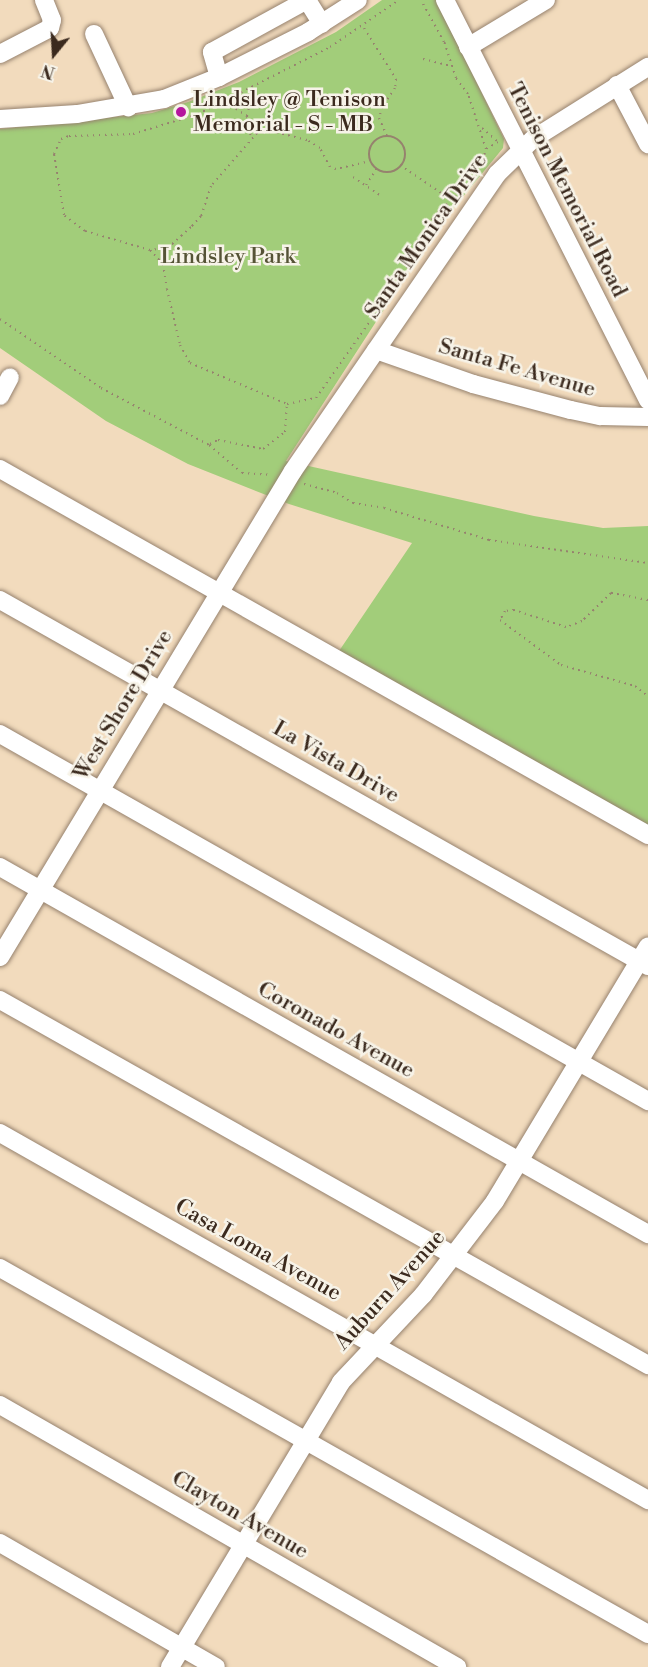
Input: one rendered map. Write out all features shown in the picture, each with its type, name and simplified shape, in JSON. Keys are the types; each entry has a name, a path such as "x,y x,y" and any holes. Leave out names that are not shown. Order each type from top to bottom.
{"street":[{"path":"0,54 50,28 44,0"},
{"path":"219,77 212,52 307,0 322,24"},
{"path":"0,119 128,107 178,94 219,77 322,24 358,0"},
{"name":"Tenison Memorial Road","path":"444,0 648,401"},
{"path":"468,47 546,0"},
{"path":"94,34 128,107"},
{"name":"Santa Monica Drive","path":"287,479 497,174 519,150 648,67"},
{"path":"617,85 648,144"},
{"name":"Santa Fe Avenue","path":"376,350 473,384 571,410 600,416 648,417"},
{"path":"0,396 10,377"},
{"path":"0,469 648,835"},
{"name":"West Shore Drive","path":"0,957 287,479"},
{"name":"La Vista Drive","path":"0,600 645,958"},
{"path":"0,734 648,1101"},
{"name":"Coronado Avenue","path":"0,867 648,1234"},
{"name":"Auburn Avenue","path":"170,1667 341,1382 454,1256 519,1161 578,1062 645,958"},
{"path":"0,1000 648,1365"},
{"name":"Casa Loma Avenue","path":"0,1133 648,1500"},
{"path":"0,1268 648,1634"},
{"name":"Clayton Avenue","path":"0,1405 457,1667"},
{"path":"0,1543 216,1667"}],"path":[{"path":"168,248 150,250 84,231 64,214 54,172 54,154 61,139 81,135 133,134 225,102 364,28 399,0"},
{"path":"265,132 251,138 211,186 201,216 168,248 163,264 174,324 190,363 288,404 316,398 404,273 428,226 481,166 486,149 482,128 421,0"},
{"path":"364,28 396,79 395,88 381,106 379,118 387,136 398,140 404,149 400,165 390,171 377,168 370,161"},
{"path":"423,59 452,66"},
{"path":"251,138 247,116 254,88"},
{"path":"225,102 247,116"},
{"path":"250,124 265,132 307,140 320,148 330,167 336,169 370,161"},
{"path":"482,128 498,142 486,149"},
{"path":"370,161 372,144 387,136"},
{"path":"400,165 451,199"},
{"path":"366,185 377,168"},
{"path":"353,177 381,196"},
{"path":"150,250 163,264"},
{"path":"0,319 101,388 209,445 242,473 287,479 337,493 353,503 384,508 489,540 648,563"},
{"path":"209,445 218,440 263,449 285,432 288,404"},
{"path":"648,600 610,594 582,621 567,627 514,610 505,610 500,620 561,665 635,686 648,696"}],"green space":[{"name":"Lindsley Park","path":"382,0 437,0 504,139 503,148 434,232 286,461 534,516 603,528 648,526 648,828 337,654 412,543 289,504 188,464 106,421 0,348 0,129 152,113 188,102 239,82 336,32"}],"place":[{"name":"Lindsley @ Tenison Memorial - S - MB","path":"181,112"}]}
